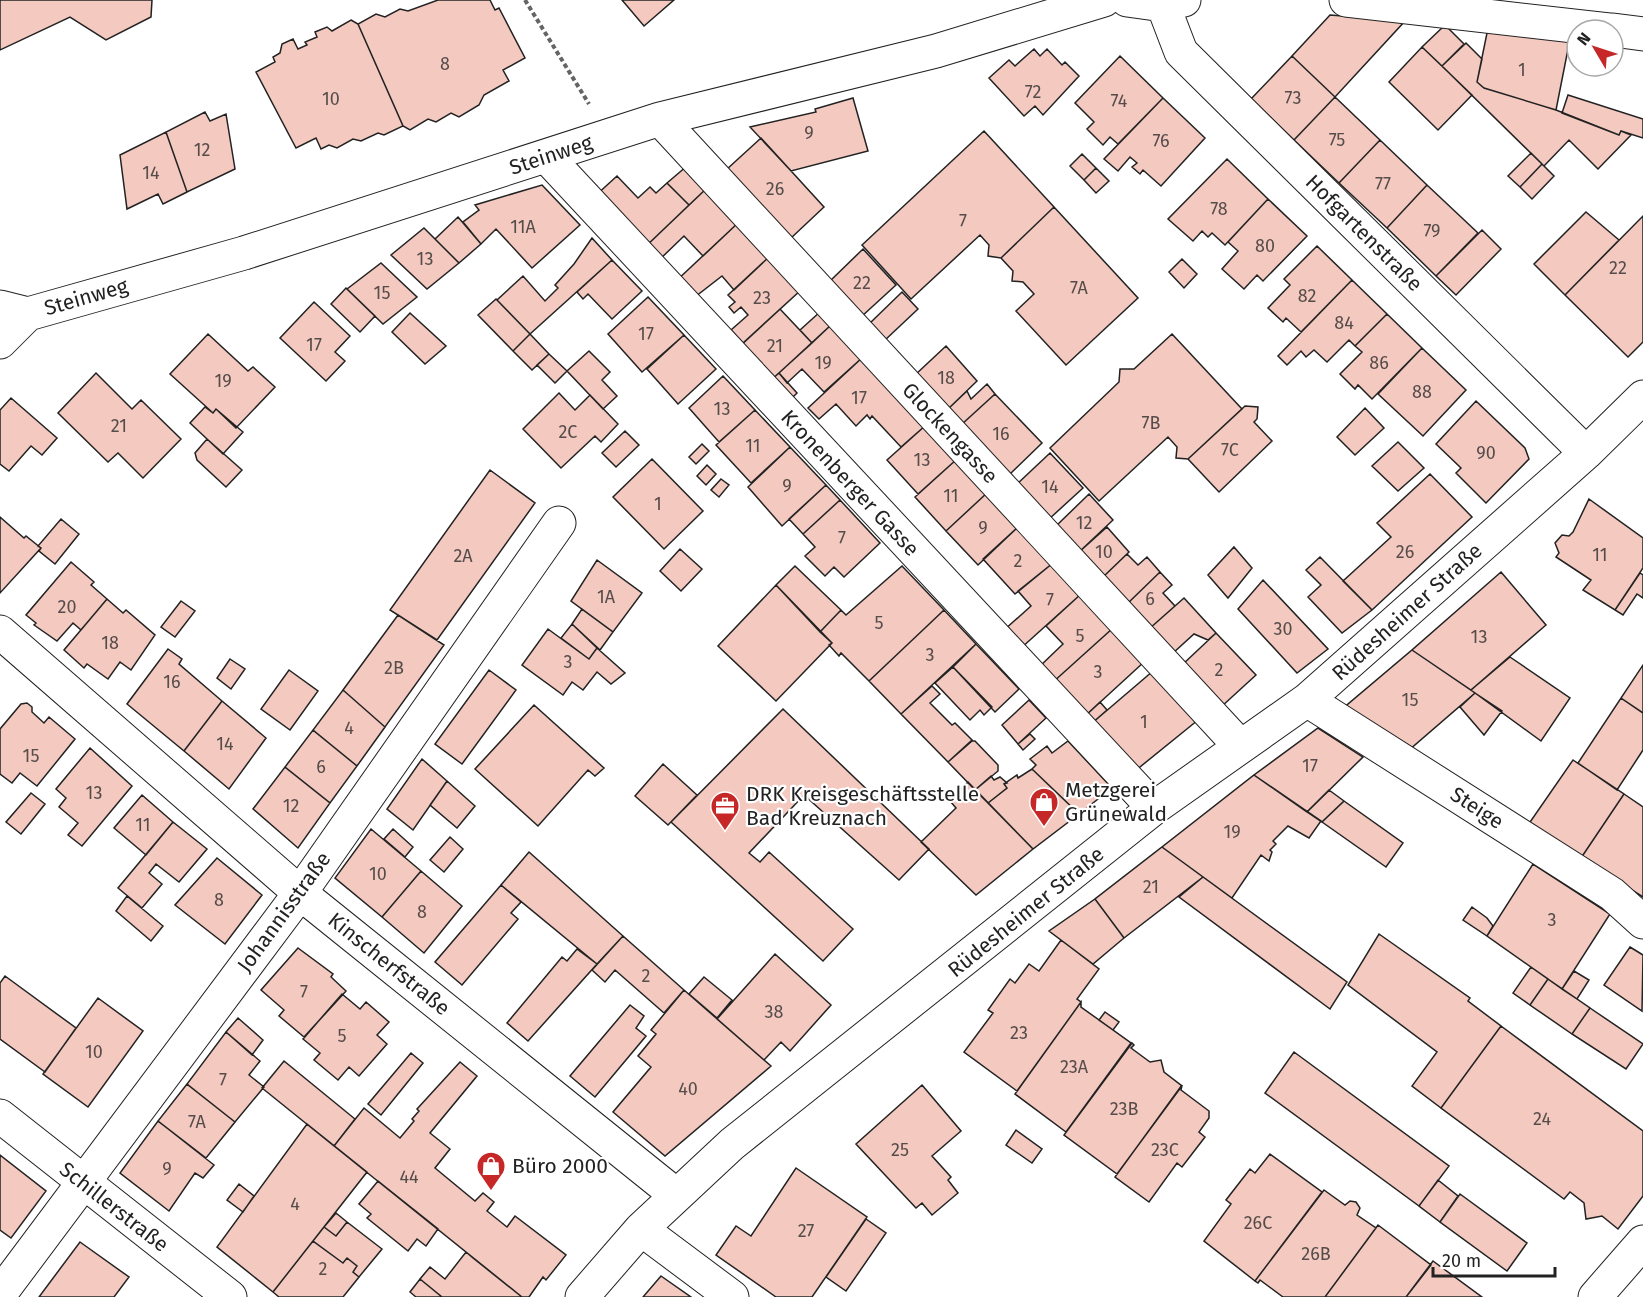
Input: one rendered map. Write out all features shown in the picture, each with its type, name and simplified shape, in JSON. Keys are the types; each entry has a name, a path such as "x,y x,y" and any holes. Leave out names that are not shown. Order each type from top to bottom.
{"street":[{"name":"Steinweg","path":"14,310 244,253 660,119 936,51 1104,0"},
{"path":"1126,0 1171,2"},
{"path":"1346,0 1565,25"},
{"name":"Hofgartenstraße","path":"1171,2 1181,52 1586,453"},
{"path":"1625,32 1643,34"},
{"name":"Glockengasse","path":"660,119 1240,746"},
{"name":"Kronenberger Gasse","path":"547,157 1154,808"},
{"path":"0,342 14,310"},
{"name":"Rüdesheimer Straße","path":"582,1297 641,1229 732,1144 1018,919 1154,808 1307,700 1586,453 1643,397"},
{"name":"Johannisstraße","path":"0,1294 300,893 559,523"},
{"name":"Kinscherfstraße","path":"0,632 300,893 676,1195"},
{"name":"Steige","path":"1307,700 1603,889 1643,922"},
{"name":"Schillerstraße","path":"0,1116 230,1297"},
{"path":"641,1229 732,1297"},
{"path":"1595,1297 1643,1242"}],"path":[{"path":"525,0 608,136"}],"building":[{"path":"0,0 152,0 151,17 106,40 70,17 0,50"},
{"path":"438,0 490,0 495,10 499,8 525,58 503,70 509,81 484,95 479,105 459,117 451,113 436,122 428,119 410,130 403,126 358,24 376,14 385,17 400,9 408,11"},
{"path":"622,0 674,0 644,26"},
{"path":"1330,15 1405,21 1335,97 1292,56"},
{"path":"351,20 358,24 403,126 384,135 378,133 361,141 353,139 337,148 329,145 321,149 316,138 296,148 256,72 275,62 273,57 280,53 282,44 293,39 298,49 307,45 305,42 317,37 315,32 327,27 332,31"},
{"path":"1445,25 1464,44 1442,66 1422,47"},
{"path":"1488,28 1565,34 1565,64 1556,110 1484,88 1477,82"},
{"path":"1466,43 1482,59 1477,82 1484,88 1556,110 1619,135 1621,131 1631,135 1598,169 1569,140 1544,166 1442,66"},
{"path":"1422,47 1472,95 1438,130 1389,82"},
{"path":"1034,49 1040,56 1047,49 1062,65 1065,62 1079,76 1043,115 1035,106 1024,116 989,78 1009,60 1015,66"},
{"path":"1120,56 1163,98 1118,144 1110,137 1103,145 1087,129 1094,122 1075,103"},
{"path":"1292,56 1335,97 1294,140 1251,99"},
{"path":"1568,95 1643,119 1643,138 1621,131 1619,135 1562,113"},
{"path":"1335,97 1380,140 1339,183 1294,140"},
{"path":"853,98 868,151 791,171 750,127 816,112 815,109"},
{"path":"1163,98 1205,138 1161,186 1143,170 1140,174 1132,167 1137,163 1130,157 1118,171 1104,159"},
{"path":"205,112 210,121 226,114 235,169 187,192 166,132"},
{"path":"984,131 1054,207 1001,258 988,256 989,245 980,235 911,299 862,245"},
{"path":"166,132 187,192 163,204 158,194 127,209 120,155"},
{"path":"761,138 824,207 790,239 726,170"},
{"path":"1380,140 1427,185 1387,228 1339,183"},
{"path":"1531,153 1542,164 1520,187 1508,176"},
{"path":"1082,154 1096,168 1084,180 1070,166"},
{"path":"1227,159 1268,199 1225,245 1212,233 1208,237 1202,231 1193,241 1168,219"},
{"path":"1542,164 1554,176 1532,199 1520,187"},
{"path":"687,166 707,188 689,205 667,183"},
{"path":"1096,168 1109,181 1096,193 1084,180"},
{"path":"617,176 638,198 650,187 656,193 667,183 689,205 643,249 594,197"},
{"path":"542,185 580,225 532,268 496,229 481,244 463,222 479,210 475,205"},
{"path":"1427,185 1478,233 1436,276 1387,228"},
{"path":"707,188 739,222 703,256 684,236 656,263 643,249"},
{"path":"1268,199 1307,236 1263,281 1257,275 1244,289 1222,269 1238,251 1228,242"},
{"path":"1054,207 1138,298 1066,365 1016,311 1034,294 1023,282 1012,281 1013,271 1001,258"},
{"path":"1586,212 1619,240 1565,295 1534,264"},
{"path":"1643,216 1643,342 1628,357 1565,295"},
{"path":"458,217 481,244 459,263 435,239"},
{"path":"739,222 770,256 734,290 722,276 691,300 675,282"},
{"path":"424,228 459,263 427,289 391,255"},
{"path":"1482,230 1501,249 1456,295 1436,276"},
{"path":"592,238 612,260 530,334 497,300 523,276 545,301 558,288 555,285 574,264"},
{"path":"1317,246 1352,280 1301,332 1286,318 1283,322 1268,308 1290,285 1284,279"},
{"path":"863,249 896,285 861,317 829,282"},
{"path":"770,256 801,290 743,343 731,330 748,315 741,307 734,313 729,307 735,302 728,295"},
{"path":"1182,259 1197,274 1184,288 1169,272"},
{"path":"612,260 642,291 612,319 588,294 583,299 577,292"},
{"path":"381,263 417,297 383,324 347,289"},
{"path":"1352,280 1387,314 1355,346 1349,340 1327,362 1314,350 1306,357 1301,351 1287,365 1278,356"},
{"path":"346,288 375,316 360,332 331,304"},
{"path":"902,292 918,309 884,341 868,325"},
{"path":"648,297 684,335 642,372 608,334"},
{"path":"496,299 530,334 513,351 478,315"},
{"path":"314,302 350,336 335,352 345,361 326,381 280,338"},
{"path":"780,309 812,343 770,381 738,348"},
{"path":"821,311 832,324 812,343 800,330"},
{"path":"410,313 446,346 425,364 392,332"},
{"path":"1387,314 1422,348 1372,399 1358,385 1355,389 1340,374 1362,352 1355,346"},
{"path":"832,324 863,357 824,392 802,369 787,383 779,373"},
{"path":"208,334 248,371 253,367 275,387 236,428 216,409 213,413 170,374"},
{"path":"530,334 549,354 532,370 513,351"},
{"path":"1172,334 1242,409 1188,459 1176,458 1177,447 1168,437 1099,501 1050,448 1119,382 1120,369 1134,369"},
{"path":"684,335 716,369 678,404 647,369"},
{"path":"946,346 977,381 947,410 915,375"},
{"path":"1422,348 1466,390 1423,436 1378,394"},
{"path":"589,351 610,372 602,380 617,396 603,409 567,371"},
{"path":"549,354 567,371 555,383 537,365"},
{"path":"863,357 926,425 901,447 872,416 870,419 867,415 856,426 836,404 819,419 808,408"},
{"path":"96,373 132,409 141,400 181,439 143,478 118,453 108,462 58,413"},
{"path":"779,373 797,393 788,402 770,381"},
{"path":"723,376 755,410 719,442 689,408"},
{"path":"987,384 995,394 961,425 947,410 967,391 971,399"},
{"path":"559,393 575,410 590,395 618,424 601,442 595,436 561,468 523,429"},
{"path":"995,394 1042,443 1008,476 961,425"},
{"path":"11,398 57,438 42,455 31,446 9,471 0,464 0,410"},
{"path":"1476,401 1525,448 1529,459 1486,503 1456,473 1461,468 1436,444"},
{"path":"1245,406 1258,407 1257,419 1254,422 1272,441 1219,492 1188,459"},
{"path":"205,407 213,413 216,409 243,432 223,454 190,423"},
{"path":"1365,408 1384,428 1355,455 1337,437"},
{"path":"755,410 790,447 751,483 716,445"},
{"path":"926,425 957,459 918,494 887,460"},
{"path":"625,431 639,445 616,467 602,453"},
{"path":"207,439 242,470 226,487 197,460 195,453"},
{"path":"1398,442 1424,468 1398,491 1372,466"},
{"path":"702,444 709,451 696,464 689,457"},
{"path":"790,447 826,485 782,526 748,487"},
{"path":"1050,453 1083,488 1048,520 1016,485"},
{"path":"652,459 703,511 664,549 613,497"},
{"path":"957,459 988,492 946,531 915,497"},
{"path":"707,465 716,474 706,485 697,476"},
{"path":"490,470 535,503 437,640 390,610"},
{"path":"1430,474 1472,517 1372,610 1343,581 1391,537 1377,523"},
{"path":"721,479 729,485 719,497 711,490"},
{"path":"826,485 840,500 803,534 789,519"},
{"path":"988,492 1019,526 978,565 946,531"},
{"path":"1089,494 1113,520 1078,553 1055,527"},
{"path":"1589,499 1643,538 1643,568 1615,610 1583,590 1591,580 1556,557 1559,553 1555,543 1562,535 1569,536 1573,532"},
{"path":"840,500 880,543 844,577 834,567 825,576 805,556 815,547 803,534"},
{"path":"0,517 24,538 26,536 41,548 0,593"},
{"path":"61,519 79,534 55,564 39,551 41,548 38,546"},
{"path":"1019,526 1053,563 1015,594 983,559"},
{"path":"1107,527 1129,552 1102,578 1078,553"},
{"path":"1234,547 1252,568 1228,598 1208,575"},
{"path":"680,549 702,569 681,591 660,571"},
{"path":"1127,554 1138,565 1147,557 1160,572 1126,605 1102,578"},
{"path":"1320,557 1372,610 1342,633 1308,597 1321,585 1306,570"},
{"path":"597,560 642,593 613,632 571,601"},
{"path":"71,562 94,582 91,585 107,599 81,630 73,623 57,641 34,625 36,623 26,615"},
{"path":"1053,563 1081,594 1020,649 1003,631 1031,606 1018,591"},
{"path":"795,566 841,610 820,632 776,585"},
{"path":"902,566 944,610 869,681 841,653 839,656 829,645 832,643 820,632 841,610 846,615"},
{"path":"1160,572 1172,585 1163,593 1175,606 1149,629 1126,605"},
{"path":"1501,572 1546,625 1471,690 1412,650"},
{"path":"1640,573 1643,575 1643,598 1637,594 1623,615 1615,610"},
{"path":"1263,580 1328,649 1297,673 1238,609"},
{"path":"776,585 832,643 776,701 718,646"},
{"path":"1081,594 1113,628 1052,683 1038,668 1063,644 1046,626"},
{"path":"1184,598 1216,633 1208,640 1194,634 1172,654 1149,629"},
{"path":"107,599 123,613 126,610 155,635 131,670 120,662 108,679 87,664 84,668 64,650"},
{"path":"181,601 195,611 175,637 161,627"},
{"path":"582,609 613,632 600,650 572,624"},
{"path":"944,610 976,644 901,714 869,681"},
{"path":"398,615 444,645 385,727 343,690"},
{"path":"572,624 597,648 589,659 561,638"},
{"path":"1113,628 1144,662 1084,717 1052,683"},
{"path":"548,629 589,659 597,648 625,673 611,684 597,672 583,690 572,682 563,695 522,665"},
{"path":"1216,633 1256,675 1221,707 1182,665"},
{"path":"976,644 1019,689 995,712 953,667"},
{"path":"168,649 182,659 179,664 222,701 184,751 127,704"},
{"path":"1412,650 1475,693 1409,750 1341,710"},
{"path":"1510,657 1570,698 1541,741 1471,690"},
{"path":"230,659 245,669 231,689 217,678"},
{"path":"1643,665 1643,713 1621,698"},
{"path":"953,667 992,707 984,715 980,710 970,720 935,683"},
{"path":"289,670 318,691 290,730 261,709"},
{"path":"489,670 516,690 462,764 435,744"},
{"path":"1153,671 1198,720 1135,771 1091,724"},
{"path":"932,686 940,694 930,703 952,725 955,723 972,740 948,762 901,714"},
{"path":"343,690 385,727 357,766 313,730"},
{"path":"1475,693 1502,711 1484,735 1460,707"},
{"path":"1621,698 1643,713 1643,750 1617,790 1578,763"},
{"path":"1029,700 1046,718 1018,744 1002,725"},
{"path":"222,701 266,738 229,789 184,751"},
{"path":"1100,702 1107,710 1091,724 1084,717"},
{"path":"27,703 32,707 32,712 44,723 49,717 75,739 37,786 20,773 12,783 0,774 0,729 21,704"},
{"path":"534,705 604,768 595,776 588,770 538,826 475,769"},
{"name":"DRK Kreisgeschäftsstelle Bad Kreuznach","path":"783,709 929,849 899,880 804,795 749,853 760,862 769,852 853,929 823,961 671,822"},
{"path":"1318,728 1363,757 1307,812 1254,775"},
{"path":"313,730 357,766 330,803 285,767"},
{"path":"1030,734 1035,739 1023,750 1018,744"},
{"path":"972,741 975,741 998,765 998,771 975,790 948,762"},
{"path":"1068,741 1112,788 1079,814 1032,769 1036,765 1030,759 1047,746 1052,753"},
{"path":"90,748 132,786 82,846 68,835 78,823 59,807 66,798 56,789"},
{"path":"422,759 447,781 413,830 387,809"},
{"path":"1573,760 1624,794 1581,858 1528,825"},
{"path":"663,764 697,795 668,825 635,796"},
{"path":"285,767 330,803 298,848 253,809"},
{"path":"1032,769 1079,814 1033,849 988,803 1007,788 1004,784"},
{"path":"1254,775 1321,821 1309,838 1288,826 1273,841 1276,844 1270,850 1272,852 1269,861 1261,855 1232,898 1162,847"},
{"path":"991,776 994,780 1000,777 1007,783 1004,784 1007,788 988,803 975,790"},
{"path":"447,781 475,806 457,828 430,805"},
{"path":"968,782 1033,849 976,895 921,842 956,808 950,801"},
{"path":"1329,790 1344,801 1322,822 1307,812"},
{"path":"31,793 45,804 21,834 6,822"},
{"path":"1624,794 1643,807 1643,897 1581,858"},
{"path":"142,795 173,822 146,855 114,828"},
{"path":"1344,801 1403,843 1386,867 1322,822"},
{"path":"173,822 207,849 179,882 156,864 149,873 162,884 142,908 118,888"},
{"path":"371,829 421,871 382,917 335,878"},
{"path":"393,829 413,847 405,857 384,839"},
{"path":"450,837 463,849 444,872 430,860"},
{"path":"1162,847 1203,877 1124,938 1095,899"},
{"path":"529,852 623,936 597,964 501,885"},
{"path":"217,858 262,895 225,944 175,905"},
{"path":"1533,864 1610,914 1562,989 1487,936"},
{"path":"421,871 462,906 424,953 382,917"},
{"path":"1203,877 1347,982 1330,1009 1179,897"},
{"path":"501,885 521,902 511,913 518,919 462,985 435,962"},
{"path":"127,896 163,926 151,941 116,911"},
{"path":"1095,899 1124,938 1093,964 1049,931"},
{"path":"1472,907 1487,918 1493,926 1487,936 1463,920"},
{"path":"1379,934 1470,998 1468,1001 1501,1026 1441,1108 1412,1086 1437,1052 1348,985"},
{"path":"623,936 684,990 664,1013 615,970 605,982 592,970"},
{"path":"1061,940 1099,969 1077,999 1081,1002 1017,1091 964,1052 993,1013 988,1010 1010,979 1015,983 1029,964 1039,971"},
{"path":"1630,947 1643,955 1642,1011 1604,985"},
{"path":"298,948 333,974 331,977 346,991 304,1037 279,1016 284,1010 261,990"},
{"path":"577,949 597,964 528,1041 507,1023 562,957 567,961"},
{"path":"775,954 831,1005 790,1051 781,1042 764,1060 717,1019"},
{"path":"1531,967 1548,979 1530,1005 1513,993"},
{"path":"1574,971 1589,980 1577,999 1562,989"},
{"path":"5,976 76,1028 45,1072 0,1039 0,983"},
{"path":"704,977 732,1000 717,1018 689,994"},
{"path":"1548,979 1590,1008 1572,1034 1530,1005"},
{"path":"684,990 771,1066 665,1156 613,1112 651,1067 638,1056 656,1034 651,1030"},
{"path":"342,994 360,1009 366,1002 389,1022 377,1035 387,1044 359,1076 349,1067 338,1080 314,1060 320,1053 303,1039"},
{"path":"98,998 143,1031 88,1107 43,1074"},
{"path":"1081,1002 1081,1007 1131,1043 1066,1132 1015,1094"},
{"path":"630,1005 644,1016 636,1028 646,1036 595,1097 570,1076"},
{"path":"1590,1008 1643,1044 1626,1069 1572,1034"},
{"path":"1105,1012 1119,1022 1113,1030 1099,1020"},
{"path":"238,1018 263,1040 252,1055 226,1032"},
{"path":"1501,1026 1643,1131 1643,1196 1618,1229 1602,1216 1586,1219 1584,1203 1570,1192 1564,1199 1441,1108"},
{"path":"226,1032 260,1061 249,1075 264,1087 235,1122 187,1084"},
{"path":"1132,1043 1134,1045 1131,1048 1150,1062 1161,1060 1164,1072 1182,1086 1117,1174 1064,1135"},
{"path":"1294,1052 1449,1166 1419,1206 1265,1093"},
{"path":"411,1053 423,1063 381,1115 368,1104"},
{"path":"284,1061 355,1119 334,1146 262,1088"},
{"path":"460,1062 477,1076 430,1133 450,1149 435,1168 475,1201 483,1193 494,1202 487,1211 507,1227 515,1216 566,1255 546,1280 543,1277 529,1297 522,1297 334,1146 364,1108 400,1138 414,1121 412,1119 419,1111 417,1109"},
{"path":"187,1084 235,1122 206,1158 158,1121"},
{"path":"922,1085 961,1131 932,1156 951,1177 948,1180 958,1193 932,1215 922,1203 916,1208 856,1144"},
{"path":"1182,1085 1181,1090 1209,1111 1209,1118 1199,1132 1205,1137 1182,1167 1177,1163 1149,1202 1115,1177"},
{"path":"158,1121 214,1165 203,1178 195,1173 169,1211 120,1173"},
{"path":"307,1124 367,1172 273,1292 217,1247"},
{"path":"1016,1130 1042,1149 1032,1163 1006,1145"},
{"path":"1270,1154 1322,1192 1255,1281 1204,1241 1231,1204 1226,1200 1250,1169 1255,1173"},
{"path":"0,1155 46,1191 11,1238 0,1230"},
{"path":"796,1168 867,1217 812,1297 776,1297 716,1255 736,1226 751,1236"},
{"path":"1438,1180 1458,1196 1440,1222 1419,1206"},
{"path":"378,1181 438,1229 426,1246 417,1239 408,1251 367,1218 371,1214 359,1204"},
{"path":"239,1184 254,1196 243,1212 227,1200"},
{"path":"1324,1190 1345,1205 1350,1201 1356,1202 1360,1208 1357,1215 1376,1228 1325,1297 1283,1297 1260,1280 1258,1283 1255,1281"},
{"path":"1460,1194 1527,1243 1507,1271 1440,1222"},
{"path":"336,1213 347,1222 336,1236 324,1227"},
{"path":"866,1219 886,1233 846,1291 826,1277"},
{"path":"347,1222 382,1249 359,1277 353,1272 357,1266 347,1258 343,1263 313,1241 324,1227 336,1236"},
{"path":"1378,1225 1431,1265 1406,1297 1325,1297"},
{"path":"313,1241 343,1263 347,1258 357,1266 353,1272 359,1277 343,1297 279,1297 273,1292"},
{"path":"80,1242 129,1277 114,1297 39,1297"},
{"path":"466,1252 522,1297 442,1297 420,1279 430,1267 445,1279"},
{"path":"1433,1261 1482,1297 1406,1297"},
{"path":"661,1276 691,1297 643,1297"},
{"path":"420,1279 442,1297 416,1297 410,1292"}],"place":[{"name":"Metzgerei Grünewald","path":"1044,828"},
{"name":"DRK Kreisgeschäftsstelle Bad Kreuznach","path":"725,832"},
{"name":"Büro 2000","path":"491,1192"}]}
